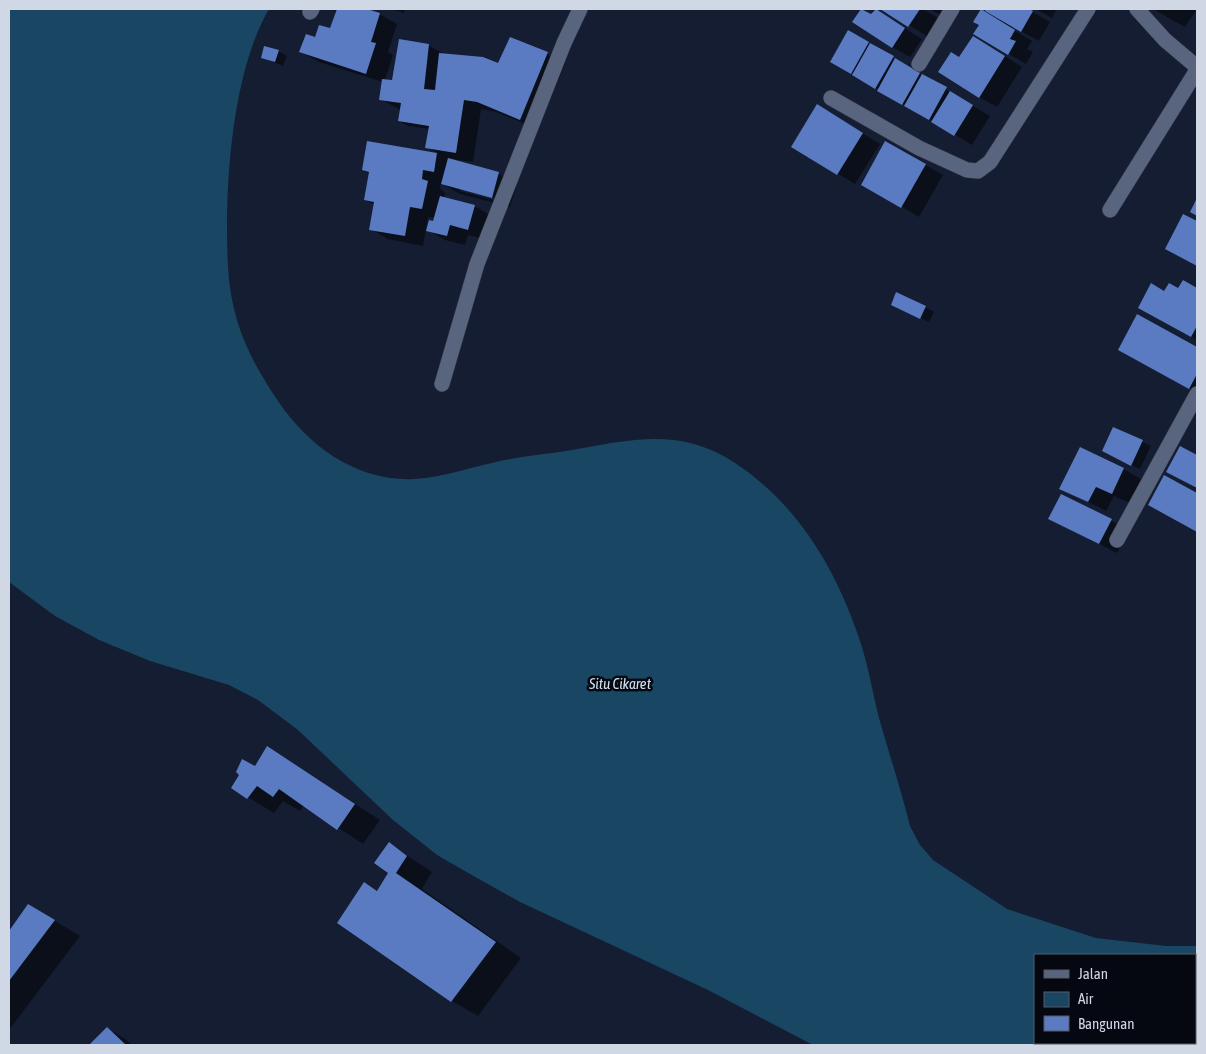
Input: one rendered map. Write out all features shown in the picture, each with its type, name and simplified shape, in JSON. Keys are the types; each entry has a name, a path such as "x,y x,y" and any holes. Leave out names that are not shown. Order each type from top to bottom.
{"street":[{"path":"442,384 478,264 564,42 580,9"},
{"path":"919,64 952,9"},
{"path":"831,98 919,148 967,170 978,171 990,162 1088,9"},
{"path":"1110,210 1197,68 1165,40 1137,9"},
{"path":"1118,540 1197,394"}],"water":[{"name":"Situ Cikaret","path":"9,9 269,9 256,36 238,99 229,170 227,204 228,267 233,305 243,338 258,370 290,418 320,447 337,458 355,468 374,475 394,478 426,478 489,463 633,440 673,440 692,444 712,450 732,461 756,478 796,519 813,542 841,592 862,647 879,718 910,826 920,845 933,860 1007,909 1096,938 1166,946 1197,946 1197,1045 813,1045 708,990 520,902 437,855 393,820 298,730 258,700 229,685 150,661 99,640 55,616 9,582"}],"building":[{"path":"337,9 367,9 380,13 371,42 376,43 366,74 299,52 306,34 315,37 319,25 330,28"},
{"path":"861,9 871,14 876,9 905,28 892,48 852,22"},
{"path":"880,9 920,9 908,27"},
{"path":"981,9 1015,30 1010,39 1016,41 1008,55 973,34 979,25 973,22"},
{"path":"986,9 1029,9 1033,11 1021,32 985,11"},
{"path":"848,30 869,42 851,74 830,62"},
{"path":"973,36 1005,56 979,98 938,72 951,52 959,57"},
{"path":"510,37 548,52 520,120 477,102 464,100 456,153 425,148 429,126 398,121 401,103 379,100 382,79 392,80 399,39 429,44 424,89 435,90 439,53 483,57 498,63"},
{"path":"870,43 894,56 875,89 852,75"},
{"path":"264,46 279,50 275,62 261,58"},
{"path":"895,58 920,73 902,105 877,91"},
{"path":"922,74 947,87 929,120 904,106"},
{"path":"950,91 973,105 954,136 931,122"},
{"path":"817,104 863,133 837,175 791,147"},
{"path":"367,141 437,153 434,172 423,170 422,179 428,181 422,209 410,207 405,236 369,230 374,202 364,200 369,172 362,170"},
{"path":"885,141 926,164 901,208 861,185"},
{"path":"448,158 499,172 492,198 441,184"},
{"path":"440,196 475,205 468,230 450,225 447,236 426,231 429,220 433,221"},
{"path":"1197,198 1197,216 1190,212"},
{"path":"1183,214 1197,221 1197,266 1165,249"},
{"path":"1183,280 1197,288 1197,326 1191,337 1138,308 1151,283 1164,291 1169,283 1178,288"},
{"path":"896,292 926,306 920,319 891,305"},
{"path":"1137,314 1197,347 1197,374 1189,389 1118,350"},
{"path":"1113,427 1143,440 1131,466 1102,451"},
{"path":"1180,446 1197,455 1197,488 1166,472"},
{"path":"1080,447 1124,468 1112,494 1096,487 1088,502 1059,489"},
{"path":"1164,475 1197,493 1197,532 1148,505"},
{"path":"1061,494 1112,519 1099,544 1048,519"},
{"path":"267,746 355,804 337,830 279,789 273,797 257,786 247,799 231,788 239,775 236,772 242,759 255,766"},
{"path":"389,842 407,856 396,873 496,942 451,1002 337,923 364,882 377,891 388,873 374,863"},
{"path":"28,904 55,920 9,981 9,931"},
{"path":"107,1027 126,1045 89,1045"}]}
